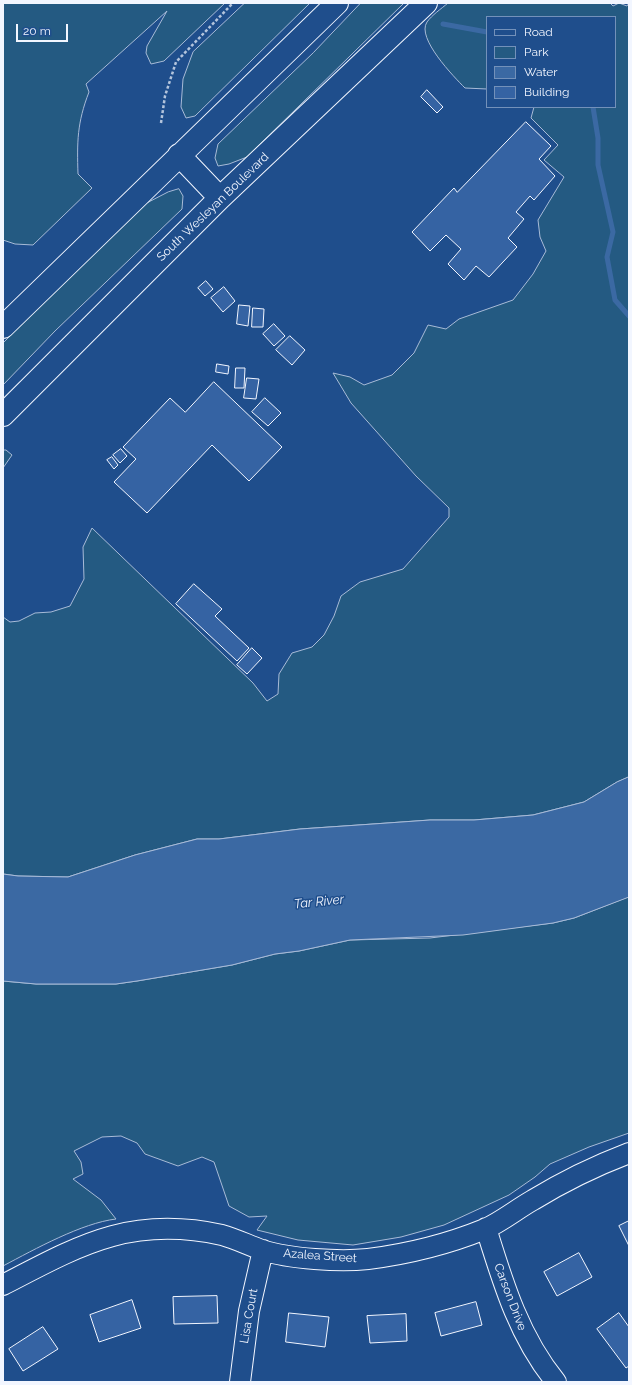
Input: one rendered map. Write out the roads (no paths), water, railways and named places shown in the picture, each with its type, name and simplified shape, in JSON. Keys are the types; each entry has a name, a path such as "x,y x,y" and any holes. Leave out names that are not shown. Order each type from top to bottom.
{"highway":[{"path":"3,327 337,3"},
{"name":"South Wesleyan Boulevard","path":"3,415 220,198 426,3"},
{"path":"179,155 220,198"}],"street":[{"name":"Azalea Street","path":"3,1285 73,1248 142,1229 164,1228 191,1230 243,1241 263,1250 297,1257 334,1260 366,1259 405,1253 443,1244 486,1228 560,1184 596,1165 629,1153"},
{"name":"Carson Drive","path":"486,1228 518,1322 535,1354 556,1382"},
{"name":"Lisa Court","path":"240,1382 249,1311 263,1250"}],"water":[{"name":"Tar River","path":"629,777 629,897 574,918 553,923 463,935 350,940 299,951 275,954 232,965 116,984 36,984 3,981 3,874 18,876 68,877 135,855 197,839 219,839 300,829 430,820 474,820 533,815 584,802 617,782"}],"waterway":[{"path":"443,24 486,32"},
{"path":"593,108 598,138 598,165 613,232 607,257 615,300 629,316"}]}
